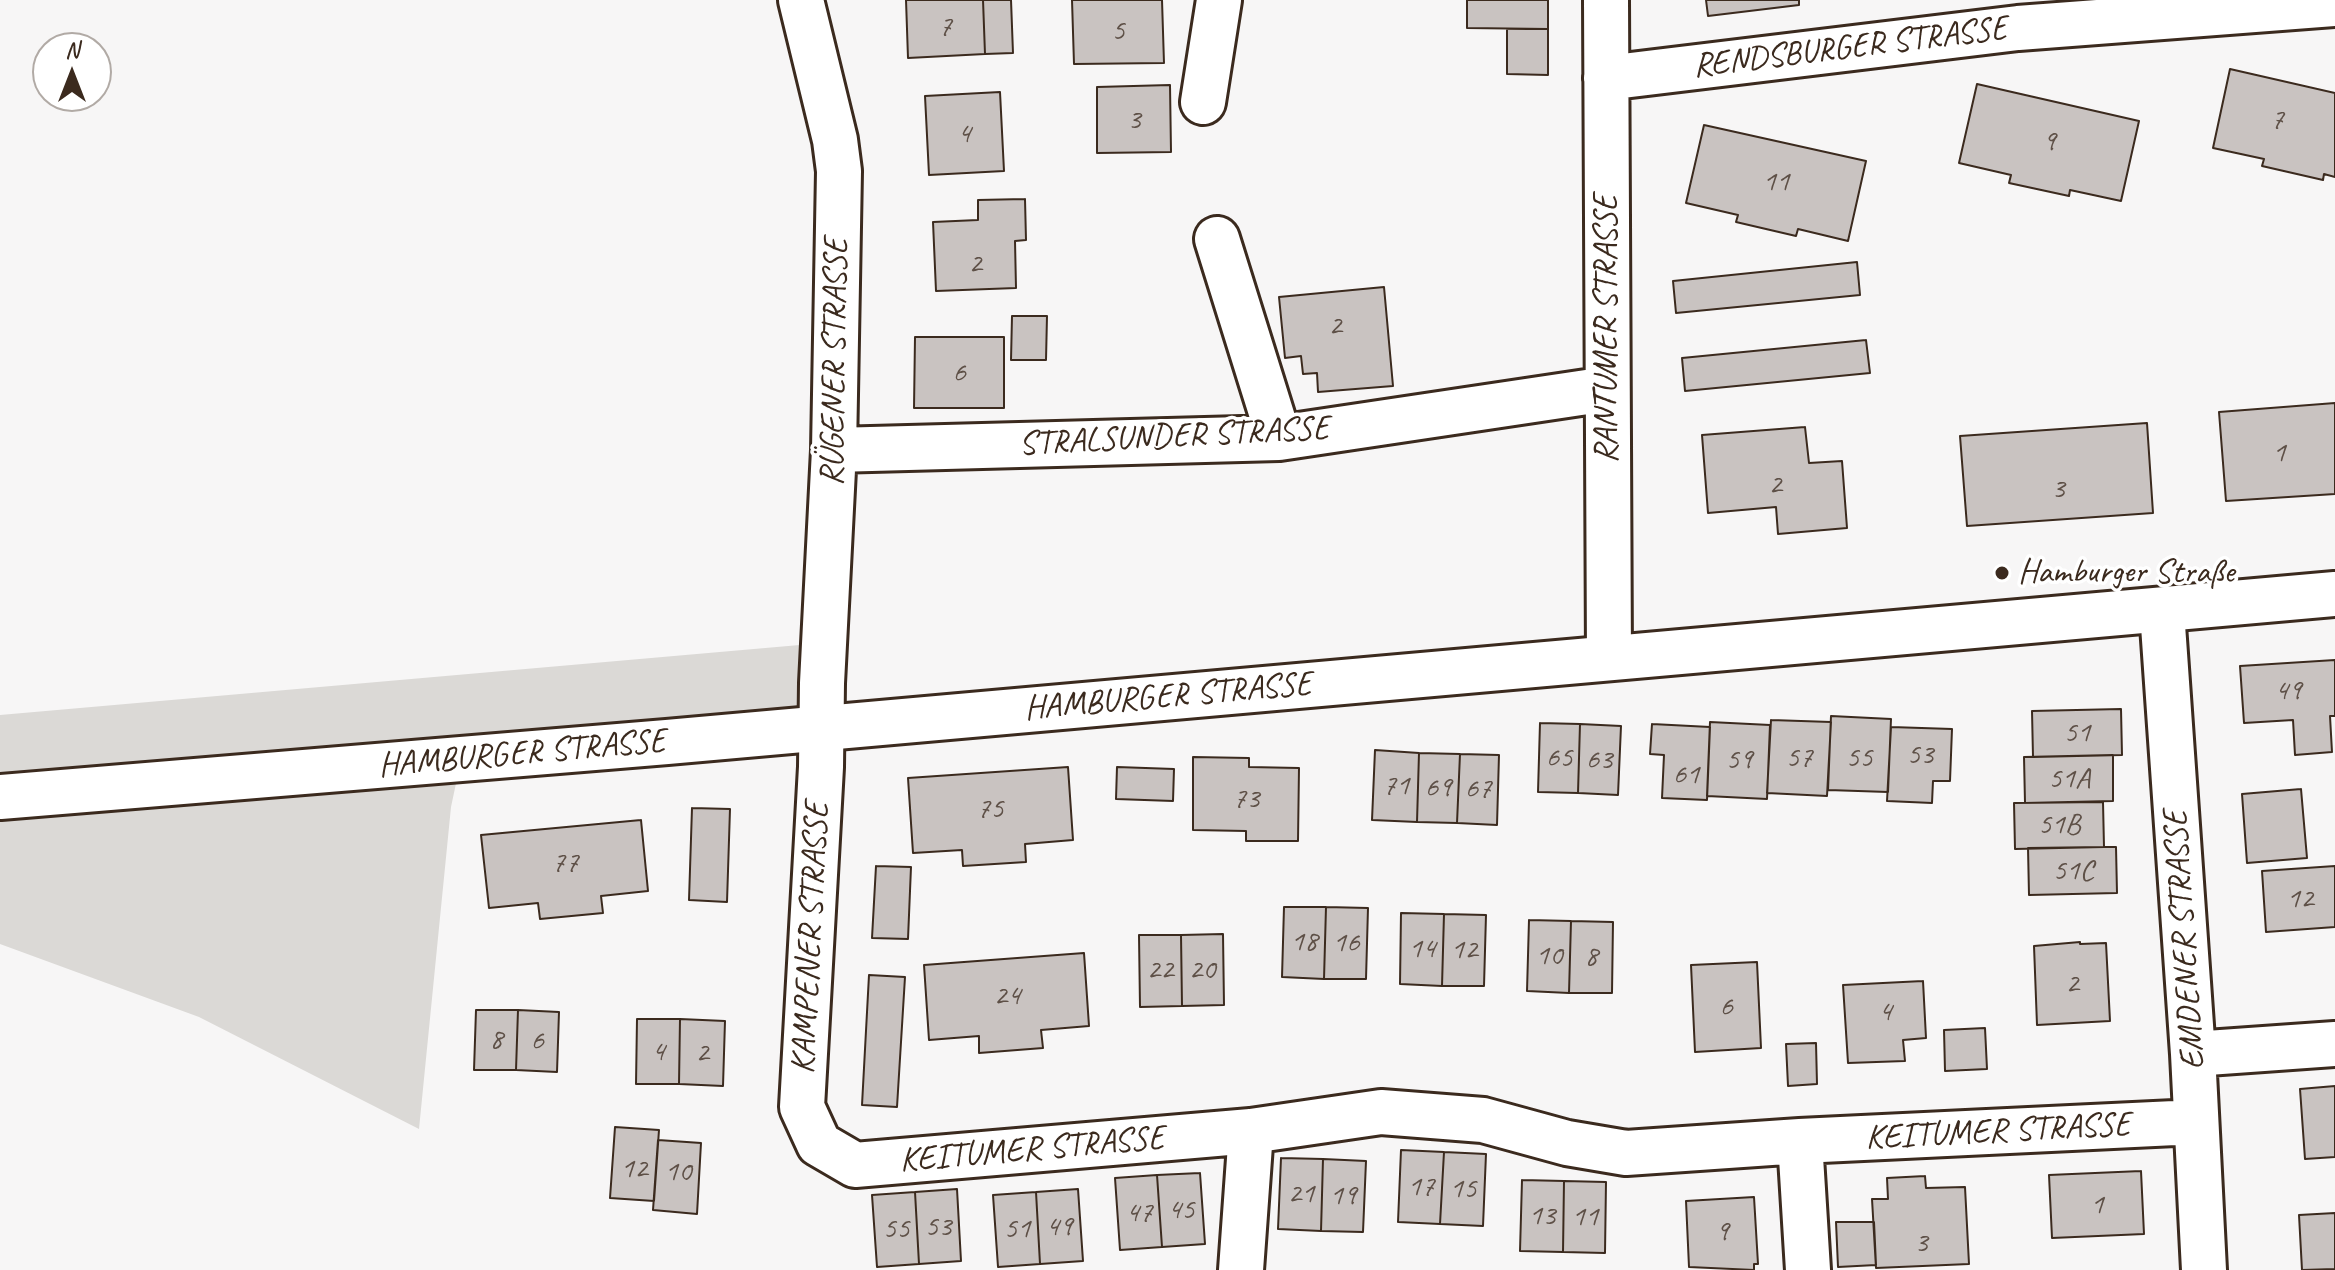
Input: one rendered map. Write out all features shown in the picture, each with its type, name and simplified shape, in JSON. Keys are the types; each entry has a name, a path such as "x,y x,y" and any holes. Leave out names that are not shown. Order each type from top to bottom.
{"street":[{"name":"RÜGENER STRASSE","path":"801,0 835,140 839,171 834,450 822,728"},
{"path":"1203,102 1219,0"},
{"name":"RANTUMER STRASSE","path":"1606,0 1609,658"},
{"name":"RENDSBURGER STRASSE","path":"1606,78 2018,28 2335,4"},
{"path":"1217,239 1279,438"},
{"name":"STRALSUNDER STRASSE","path":"834,450 1279,438 1607,389"},
{"name":"HAMBURGER STRASSE","path":"0,797 822,728 2335,594"},
{"name":"EMDENER STRASSE","path":"2162,611 2193,1054 2204,1270"},
{"name":"KAMPENER STRASSE","path":"819,1144 802,1107 822,728"},
{"path":"2193,1054 2335,1044"},
{"name":"KEITUMER STRASSE","path":"819,1144 855,1165 1251,1131 1381,1112 1483,1120 1567,1143 1626,1153 1800,1141 2196,1122"},
{"path":"1241,1270 1251,1131"},
{"path":"1800,1141 1808,1270"}],"shaded area":[{"path":"811,644 800,708 466,736 451,807 419,1129 199,1017 0,944 0,715"}],"building":[{"path":"906,0 983,0 985,54 908,58"},
{"path":"983,0 1011,0 1013,53 985,54"},
{"path":"1072,0 1162,0 1164,63 1074,64"},
{"path":"1467,0 1548,0 1548,29 1467,28"},
{"path":"1706,0 1799,0 1799,5 1708,16"},
{"path":"1507,29 1548,29 1548,75 1507,74"},
{"path":"2230,69 2335,93 2335,177 2324,174 2323,180 2262,166 2264,159 2213,148"},
{"path":"1977,84 2139,121 2121,201 2070,190 2069,196 2009,183 2011,175 1959,163"},
{"path":"1170,85 1171,152 1097,153 1097,87"},
{"path":"1000,92 1004,171 929,175 925,96"},
{"path":"1704,125 1866,161 1848,241 1798,229 1796,236 1736,222 1738,215 1686,203"},
{"path":"1025,199 1026,240 1015,241 1016,288 936,291 933,222 978,220 978,200"},
{"path":"1857,262 1860,295 1676,313 1673,281"},
{"path":"1384,287 1393,386 1318,392 1317,373 1303,374 1301,356 1285,358 1279,297"},
{"path":"1012,316 1047,316 1046,360 1011,360"},
{"path":"915,337 1004,337 1004,408 914,408"},
{"path":"1866,340 1870,373 1685,391 1682,358"},
{"path":"2335,403 2335,494 2226,501 2219,412"},
{"path":"2147,423 2153,513 1967,526 1960,436"},
{"path":"1805,427 1809,463 1842,461 1847,528 1778,534 1776,507 1708,513 1702,435"},
{"path":"2335,660 2335,716 2330,716 2332,752 2295,755 2293,720 2244,723 2240,666"},
{"path":"2121,709 2122,755 2033,757 2032,711"},
{"path":"1831,716 1891,719 1888,792 1828,790"},
{"path":"1771,720 1831,722 1827,796 1767,793"},
{"path":"1710,722 1770,725 1767,799 1707,796"},
{"path":"1540,723 1580,724 1578,793 1538,792"},
{"path":"1580,724 1621,726 1618,795 1578,793"},
{"path":"1652,724 1710,727 1707,800 1662,798 1664,755 1650,754"},
{"path":"1891,727 1952,729 1950,781 1933,781 1932,803 1887,801"},
{"path":"1375,750 1419,753 1417,822 1372,820"},
{"path":"1419,753 1460,754 1457,823 1417,822"},
{"path":"1460,754 1499,755 1497,825 1457,823"},
{"path":"2113,755 2113,801 2025,803 2024,757"},
{"path":"1193,757 1249,758 1249,767 1299,768 1298,841 1246,841 1246,831 1193,830"},
{"path":"1068,767 1073,840 1025,844 1026,862 963,866 962,850 913,853 908,778"},
{"path":"1117,767 1174,769 1173,801 1116,799"},
{"path":"2301,789 2307,858 2247,863 2242,794"},
{"path":"2103,802 2104,847 2015,849 2014,803"},
{"path":"692,808 730,809 727,902 689,900"},
{"path":"641,820 648,891 601,896 603,913 540,919 538,903 489,908 481,835"},
{"path":"2116,847 2117,893 2029,895 2028,848"},
{"path":"876,866 911,867 908,939 872,938"},
{"path":"2335,866 2335,927 2266,932 2262,871"},
{"path":"1284,907 1326,907 1324,979 1282,977"},
{"path":"1326,907 1368,908 1366,979 1324,979"},
{"path":"1401,913 1444,914 1442,986 1400,984"},
{"path":"1444,914 1486,915 1484,986 1442,986"},
{"path":"1529,920 1571,921 1569,993 1527,991"},
{"path":"1571,921 1613,922 1612,993 1569,993"},
{"path":"1223,934 1224,1005 1182,1006 1181,935"},
{"path":"1139,935 1181,935 1182,1006 1140,1007"},
{"path":"2106,943 2110,1021 2037,1025 2034,946"},
{"path":"1084,953 1089,1026 1041,1030 1043,1048 979,1053 979,1036 929,1040 924,965"},
{"path":"1757,962 1761,1048 1695,1052 1691,965"},
{"path":"869,975 905,977 897,1107 862,1105"},
{"path":"1923,981 1926,1038 1903,1040 1905,1061 1848,1063 1843,985"},
{"path":"476,1010 518,1010 516,1070 474,1070"},
{"path":"518,1010 559,1012 557,1072 516,1070"},
{"path":"637,1019 680,1019 679,1084 636,1084"},
{"path":"680,1019 725,1021 723,1086 679,1084"},
{"path":"1985,1028 1987,1069 1945,1071 1944,1030"},
{"path":"1816,1043 1817,1084 1788,1086 1786,1044"},
{"path":"2335,1086 2335,1157 2305,1159 2300,1089"},
{"path":"615,1127 659,1130 654,1201 610,1198"},
{"path":"658,1140 701,1143 697,1214 653,1210"},
{"path":"1401,1150 1444,1152 1440,1224 1398,1222"},
{"path":"1444,1152 1486,1154 1483,1226 1440,1224"},
{"path":"1281,1158 1323,1159 1321,1231 1278,1229"},
{"path":"1323,1159 1366,1161 1363,1232 1321,1231"},
{"path":"2141,1171 2144,1234 2052,1238 2049,1175"},
{"path":"1200,1173 1205,1244 1162,1247 1157,1175"},
{"path":"1157,1175 1162,1247 1120,1250 1115,1178"},
{"path":"1925,1176 1926,1188 1965,1187 1969,1264 1876,1268 1872,1199 1888,1199 1887,1178"},
{"path":"1522,1180 1564,1181 1563,1252 1520,1251"},
{"path":"1564,1181 1606,1182 1605,1253 1563,1252"},
{"path":"957,1189 961,1261 919,1264 915,1192"},
{"path":"1078,1189 1083,1261 1040,1264 1036,1192"},
{"path":"915,1192 919,1264 877,1267 872,1195"},
{"path":"1036,1192 1040,1264 998,1267 993,1195"},
{"path":"1754,1197 1758,1264 1754,1264 1754,1270 1689,1267 1686,1201"},
{"path":"2335,1213 2335,1269 2302,1270 2299,1215"},
{"path":"1836,1222 1874,1222 1876,1265 1838,1267"}],"place":[{"name":"Hamburger Straße","path":"2002,573"}]}
